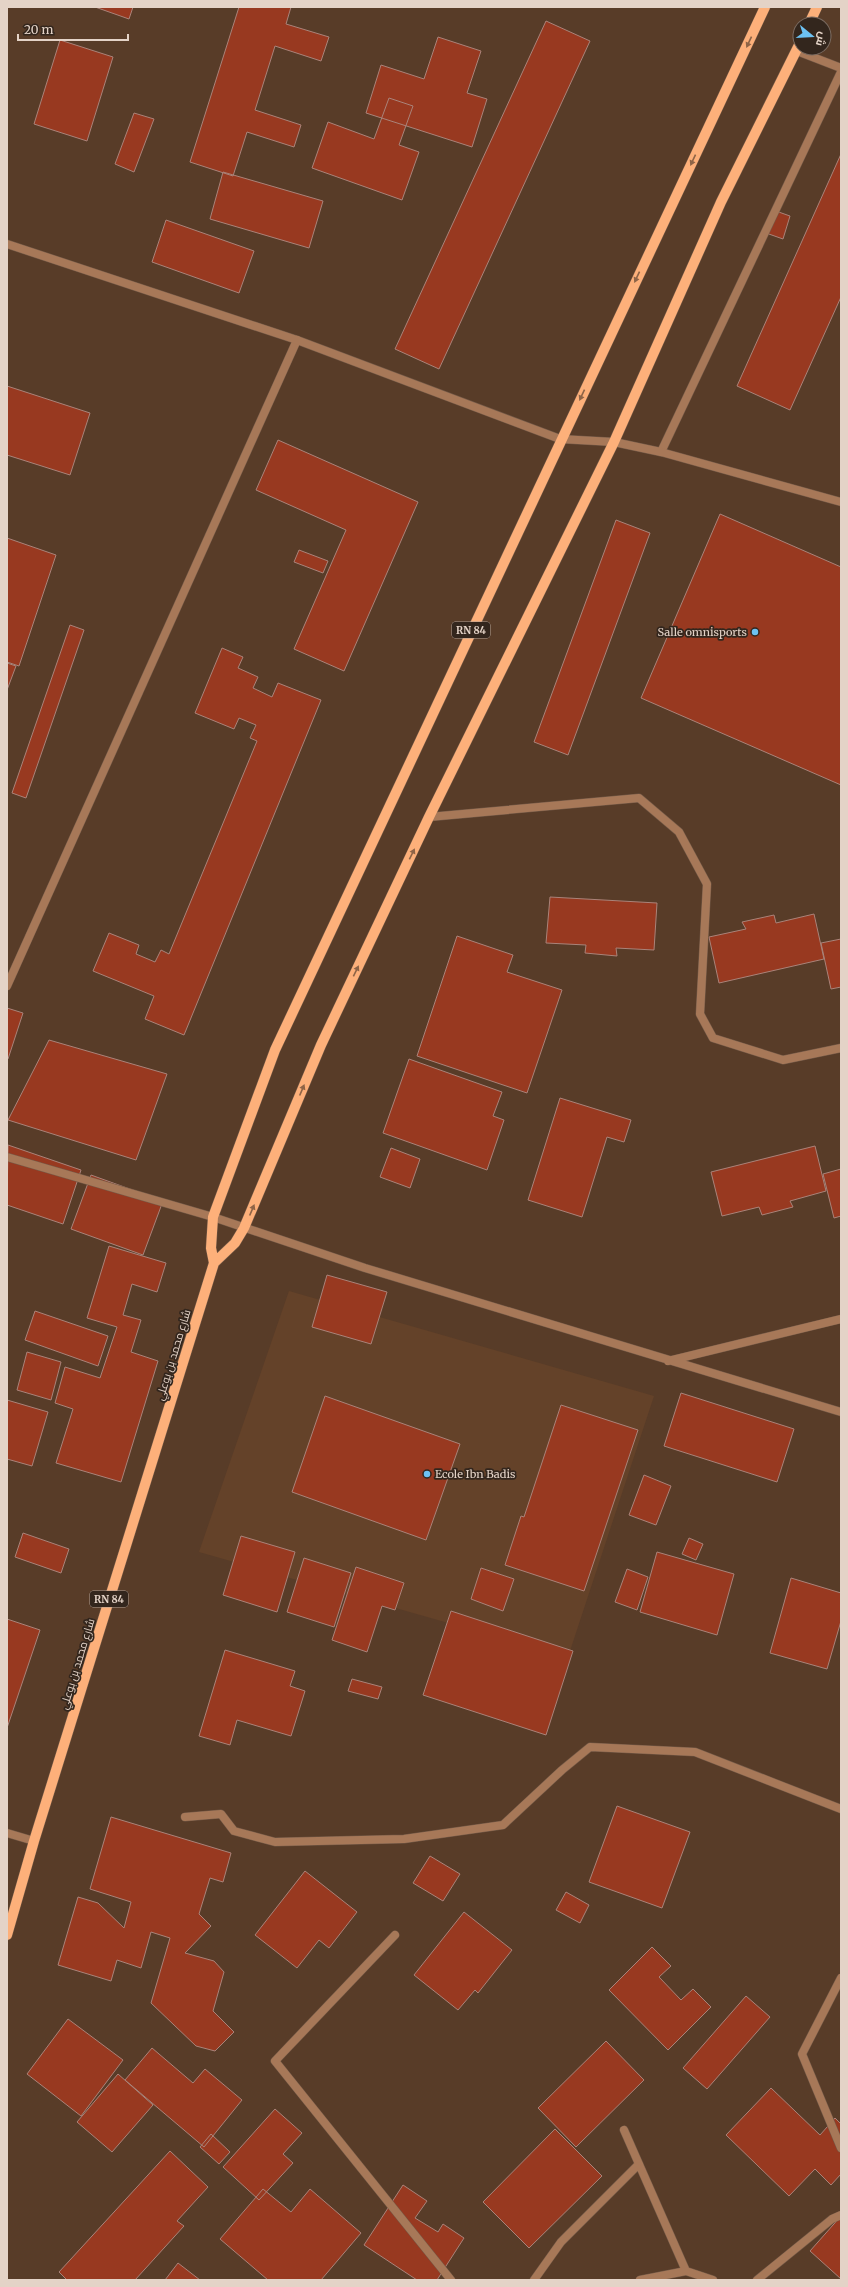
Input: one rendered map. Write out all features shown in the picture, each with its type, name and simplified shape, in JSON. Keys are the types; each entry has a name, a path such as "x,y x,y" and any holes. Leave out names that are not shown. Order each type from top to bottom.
{"main road":[{"name":"RN 84","path":"214,1263 211,1248 213,1217 275,1050 560,439 766,7"},
{"name":"RN 84","path":"214,1263 235,1243 244,1228 320,1045 429,817 614,442 722,202 794,56"},
{"name":"شارع محمد بن بوعلي","path":"7,1935 34,1841 214,1263"}],"street":[{"path":"816,56 841,68"},
{"path":"661,452 841,72"},
{"path":"7,244 297,340 560,439 614,442 661,452 841,502"},
{"path":"7,986 297,340"},
{"path":"429,817 638,798 679,832 707,884 700,1014 713,1038 783,1060 841,1048"},
{"path":"7,1157 213,1217 365,1268 667,1361 841,1412"},
{"path":"667,1361 841,1319"},
{"path":"185,1817 221,1814 234,1831 275,1842 404,1839 503,1825 562,1770 590,1747 695,1752 841,1809"},
{"path":"7,1833 34,1841"},
{"path":"395,1935 275,2061 451,2280"},
{"path":"841,1978 802,2054 841,2148"},
{"path":"624,2130 686,2271"},
{"path":"534,2280 561,2242 639,2164"},
{"path":"757,2280 832,2219 841,2215"},
{"path":"640,2280 686,2271 714,2280"}],"shaded area":[{"name":"Ecole Ibn Badis","path":"289,1291 654,1396 568,1657 199,1552"}],"building":[{"path":"95,7 133,7 129,19"},
{"path":"239,7 291,7 286,24 329,37 321,61 275,46 255,110 301,125 294,147 247,132 233,176 190,162"},
{"path":"546,21 590,41 439,369 395,349"},
{"path":"438,37 481,51 467,93 487,99 472,147 366,113 381,65 424,79"},
{"path":"60,40 113,57 87,141 34,124"},
{"path":"389,98 413,106 399,145 419,152 402,200 312,168 328,122 374,139"},
{"path":"134,113 154,119 134,172 115,164"},
{"path":"841,154 841,297 790,410 737,386"},
{"path":"223,172 323,201 309,248 210,219"},
{"path":"773,210 790,216 783,239 766,233"},
{"path":"166,220 254,251 239,293 152,262"},
{"path":"7,386 90,413 70,475 7,455"},
{"path":"278,440 418,502 344,671 294,649 346,530 256,490"},
{"name":"Salle omnisports","path":"720,514 841,567 841,785 641,698"},
{"path":"616,520 650,533 568,755 534,742"},
{"path":"7,538 56,555 19,666 7,662"},
{"path":"299,550 328,561 323,573 294,562"},
{"path":"70,625 84,630 26,798 12,793"},
{"path":"222,648 243,657 238,668 258,677 253,688 272,697 278,683 321,700 184,1035 145,1019 154,996 93,971 109,933 139,945 136,954 155,962 161,950 169,954 257,741 250,738 256,725 239,718 234,729 195,713"},
{"path":"7,663 16,666 7,690"},
{"path":"550,897 657,903 654,950 616,948 617,956 585,953 586,945 546,943"},
{"path":"814,914 824,959 719,983 709,937 746,929 742,922 774,915 776,923"},
{"path":"457,936 513,955 507,972 562,990 527,1093 417,1056"},
{"path":"841,939 841,987 831,989 821,943"},
{"path":"7,1008 23,1013 8,1059 7,1059"},
{"path":"49,1040 167,1074 136,1160 8,1120"},
{"path":"409,1059 502,1092 493,1116 504,1120 487,1170 383,1133"},
{"path":"560,1098 631,1120 624,1142 607,1137 582,1217 528,1200"},
{"path":"8,1145 81,1170 63,1224 7,1205"},
{"path":"815,1146 826,1191 790,1201 793,1207 762,1215 759,1207 722,1216 711,1172"},
{"path":"391,1148 420,1159 410,1188 380,1177"},
{"path":"841,1169 841,1216 834,1218 823,1174"},
{"path":"91,1175 163,1201 143,1255 71,1229"},
{"path":"109,1246 166,1263 157,1292 132,1284 123,1315 141,1320 131,1352 158,1361 121,1482 56,1463 73,1409 55,1403 65,1367 100,1378 117,1327 87,1318"},
{"path":"327,1275 387,1292 371,1344 312,1327"},
{"path":"35,1311 108,1336 98,1366 25,1340"},
{"path":"27,1352 61,1362 51,1400 17,1390"},
{"path":"681,1393 794,1429 777,1482 664,1446"},
{"path":"325,1396 460,1444 426,1540 292,1492"},
{"path":"7,1400 48,1412 32,1466 7,1459"},
{"path":"561,1405 638,1430 584,1591 505,1565 521,1516 524,1517"},
{"path":"644,1475 671,1486 656,1525 629,1515"},
{"path":"23,1533 69,1549 61,1573 15,1557"},
{"path":"241,1536 295,1552 277,1612 223,1595"},
{"path":"689,1538 703,1544 696,1560 682,1554"},
{"path":"657,1552 734,1574 717,1635 640,1612"},
{"path":"304,1558 351,1573 334,1627 287,1612"},
{"path":"356,1567 404,1583 395,1610 382,1606 367,1652 332,1640"},
{"path":"481,1568 514,1579 503,1611 471,1599"},
{"path":"627,1569 648,1577 637,1610 615,1602"},
{"path":"791,1578 841,1593 841,1621 827,1669 770,1653"},
{"path":"451,1611 573,1651 546,1735 423,1695"},
{"path":"7,1619 40,1630 7,1728"},
{"path":"225,1650 295,1671 290,1686 305,1691 291,1736 237,1720 230,1745 199,1736"},
{"path":"352,1679 382,1687 378,1699 348,1691"},
{"path":"617,1806 690,1832 662,1908 589,1882"},
{"path":"111,1817 231,1853 223,1882 210,1878 199,1914 211,1926 185,1953 214,1961 224,1972 213,2011 234,2032 215,2051 196,2046 151,2003 170,1938 151,1932 141,1968 117,1960 111,1981 58,1965 78,1897 98,1903 124,1928 131,1902 90,1889"},
{"path":"430,1856 460,1874 443,1901 413,1883"},
{"path":"305,1871 357,1912 329,1948 319,1940 297,1968 255,1935"},
{"path":"566,1892 589,1905 580,1923 556,1910"},
{"path":"464,1912 512,1950 478,1993 475,1990 458,2010 414,1975"},
{"path":"652,1947 671,1966 659,1977 681,2000 693,1989 711,2007 668,2050 609,1990"},
{"path":"746,1996 770,2017 707,2089 683,2068"},
{"path":"68,2019 123,2060 81,2116 27,2074"},
{"path":"606,2041 644,2080 576,2147 538,2108"},
{"path":"152,2048 193,2083 205,2069 242,2100 204,2147 125,2080"},
{"path":"118,2074 153,2105 112,2152 77,2122"},
{"path":"771,2088 820,2135 835,2118 841,2124 841,2174 831,2185 815,2169 789,2196 726,2135"},
{"path":"275,2109 302,2133 283,2154 293,2163 259,2200 223,2167"},
{"path":"555,2129 602,2176 529,2248 483,2202"},
{"path":"211,2134 230,2152 219,2164 200,2147"},
{"path":"170,2151 208,2187 177,2221 184,2226 135,2280 67,2280 59,2272"},
{"path":"403,2185 427,2201 415,2218 438,2232 443,2224 464,2238 437,2280 417,2280 364,2245"},
{"path":"263,2189 291,2212 310,2189 361,2233 321,2280 268,2280 220,2239"},
{"path":"841,2216 841,2279 810,2251"},
{"path":"178,2263 200,2280 165,2280"}],"place":[{"name":"Salle omnisports","path":"755,632"},
{"name":"Ecole Ibn Badis","path":"427,1474"}]}
